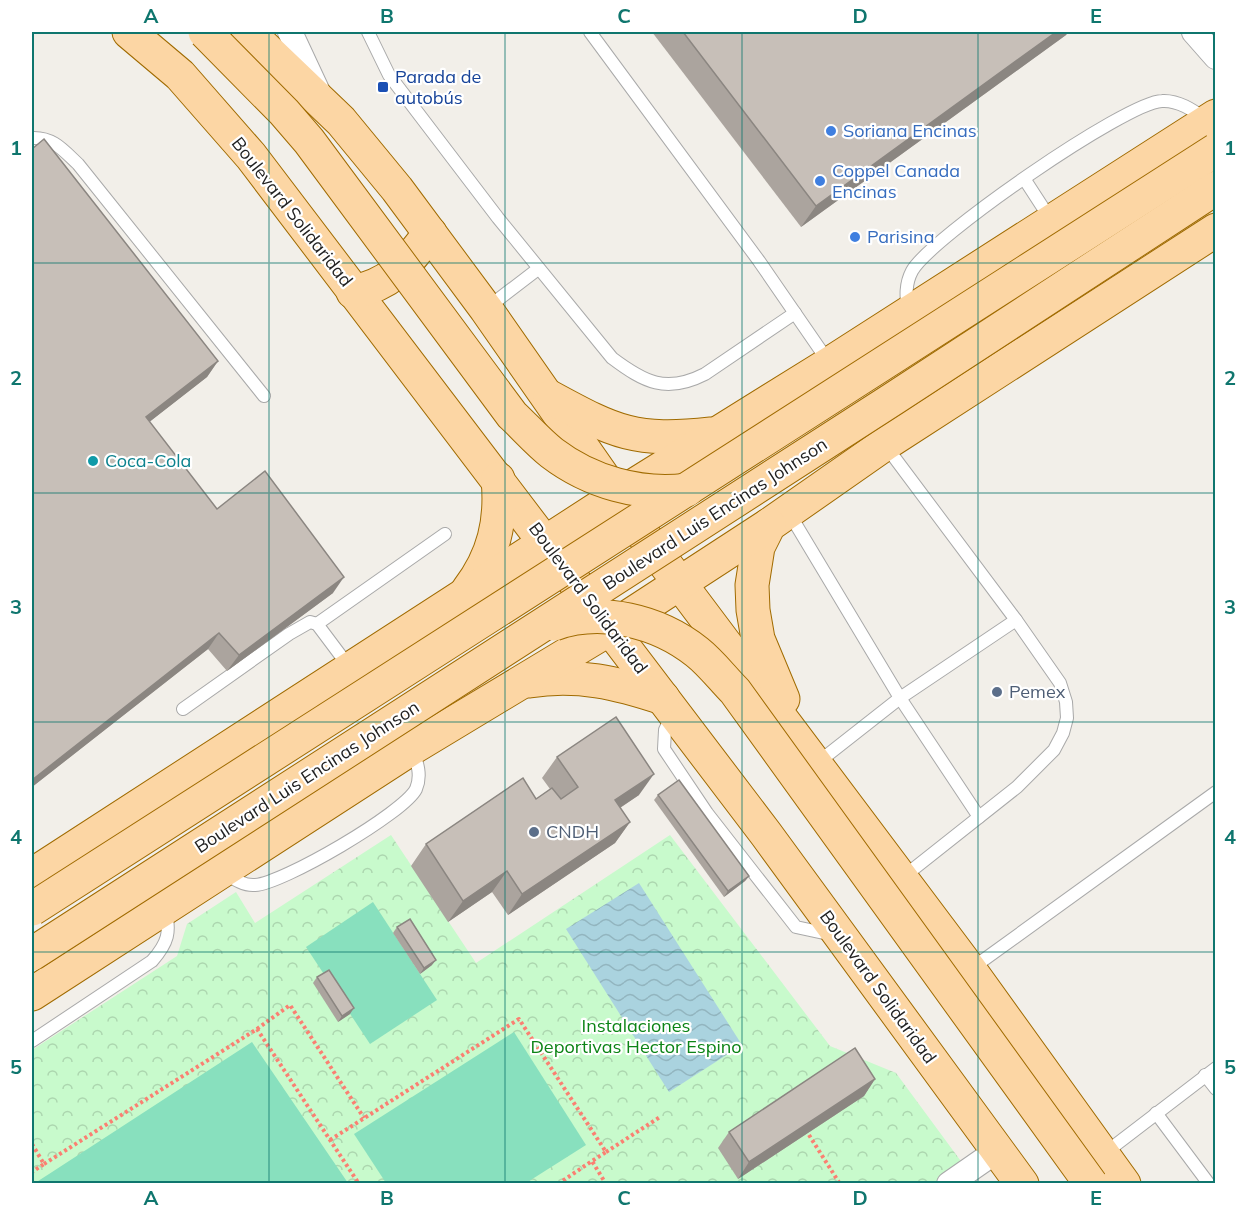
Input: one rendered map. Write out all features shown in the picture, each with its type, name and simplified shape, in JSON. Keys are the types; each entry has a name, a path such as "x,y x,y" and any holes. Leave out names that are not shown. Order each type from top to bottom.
{"main road":[{"name":"Boulevard Solidaridad","path":"129,32 180,75 251,156 353,292 547,542 766,834 1022,1184"},
{"path":"205,32 255,80 309,141 512,415 552,453 591,476 631,488 673,492 710,487 757,468 893,399"},
{"path":"248,32 323,102 371,156 430,233 680,584 970,970 1097,1169"},
{"path":"32,875 354,685 463,596 617,496 830,364 1052,221 1213,129"},
{"name":"Boulevard Luis Encinas Johnson","path":"32,909 354,685 1213,129"},
{"name":"Boulevard Luis Encinas Johnson","path":"32,954 893,399 1215,188"},
{"path":"32,994 222,871 406,739 521,682 611,628 778,518 879,436 1215,230"},
{"path":"353,292 370,289 400,271 430,233"},
{"path":"542,392 599,423 638,436 679,438 719,434"},
{"path":"463,596 486,561 498,530 500,504 498,479"},
{"path":"778,518 758,547 752,585 753,610 758,639 811,757"},
{"path":"354,685 408,686 504,641 561,621 610,616 657,628 697,652 735,692 1097,1169 1124,1184"},
{"path":"521,682 573,677 602,680 668,705"}],"street":[{"path":"290,32 323,102"},
{"path":"1194,32 1215,57"},
{"path":"950,1184 998,1150"}],"lane":[{"path":"368,32 389,75 538,269 612,358 631,373 651,382 673,386 690,382 795,313"},
{"path":"590,32 795,313 879,436 1060,683 1066,702 1067,718 1063,733 1046,759 1017,787 901,878"},
{"path":"909,312 907,285 912,270 929,250 1025,180 1111,123 1150,103 1172,101 1186,106 1213,129"},
{"path":"32,138 46,139 57,144 78,164 264,396"},
{"path":"1025,180 1052,221"},
{"path":"486,309 538,269"},
{"path":"778,518 979,817"},
{"path":"183,709 303,624 317,624 445,534"},
{"path":"811,757 1016,620"},
{"path":"222,871 245,884 266,884 315,861 355,837 401,805 416,789 420,769 406,739 382,708 354,685 317,624"},
{"path":"970,970 1215,792"},
{"path":"32,1041 152,960 165,946 170,928 165,908"},
{"path":"1097,1169 1156,1113 1210,1071 1215,1089"},
{"path":"1156,1113 1209,1184"}],"path":[{"path":"32,1172 257,1029 290,1005 363,1118"},
{"path":"330,1140 519,1019 606,1152"},
{"path":"257,1029 358,1184"},
{"path":"558,1184 660,1117"},
{"path":"809,1135 840,1184"},
{"path":"32,1144 44,1164"},
{"path":"592,1161 606,1184"}],"green space":[{"name":"Instalaciones Deportivas Hector Espino","path":"391,835 476,963 670,835 830,1046 896,1073 977,1183 32,1184 32,1050 177,956 187,924 236,892 255,923"},
{"path":"373,902 437,1000 370,1044 306,947"},
{"path":"514,1032 586,1145 526,1183 386,1183 354,1134"},
{"path":"252,1042 348,1183 35,1183 49,1174"}],"water":[{"path":"639,883 742,1045 669,1092 566,929"}],"building":[{"name":"Soriana Encinas","path":"683,32 1056,32 816,206"},
{"name":"Coca-Cola","path":"44,139 218,361 146,417 217,509 265,471 344,577 239,655 219,633 32,780 32,149"},
{"name":"CNDH","path":"616,717 654,774 615,800 630,822 522,894 507,871 463,901 426,844 523,778 536,799 552,788 561,799 578,787 557,757"},
{"path":"679,780 749,876 728,891 658,795"},
{"path":"410,919 436,960 424,968 397,927"},
{"path":"329,970 354,1008 342,1016 317,977"},
{"path":"855,1048 875,1079 749,1162 729,1132"}],"place":[{"name":"Parada de autobús","path":"383,87"},
{"name":"Soriana Encinas","path":"831,131"},
{"name":"Coppel Canada Encinas","path":"820,181"},
{"name":"Parisina","path":"855,237"},
{"name":"Coca-Cola","path":"93,461"},
{"name":"Pemex","path":"997,692"},
{"name":"CNDH","path":"534,832"}]}
